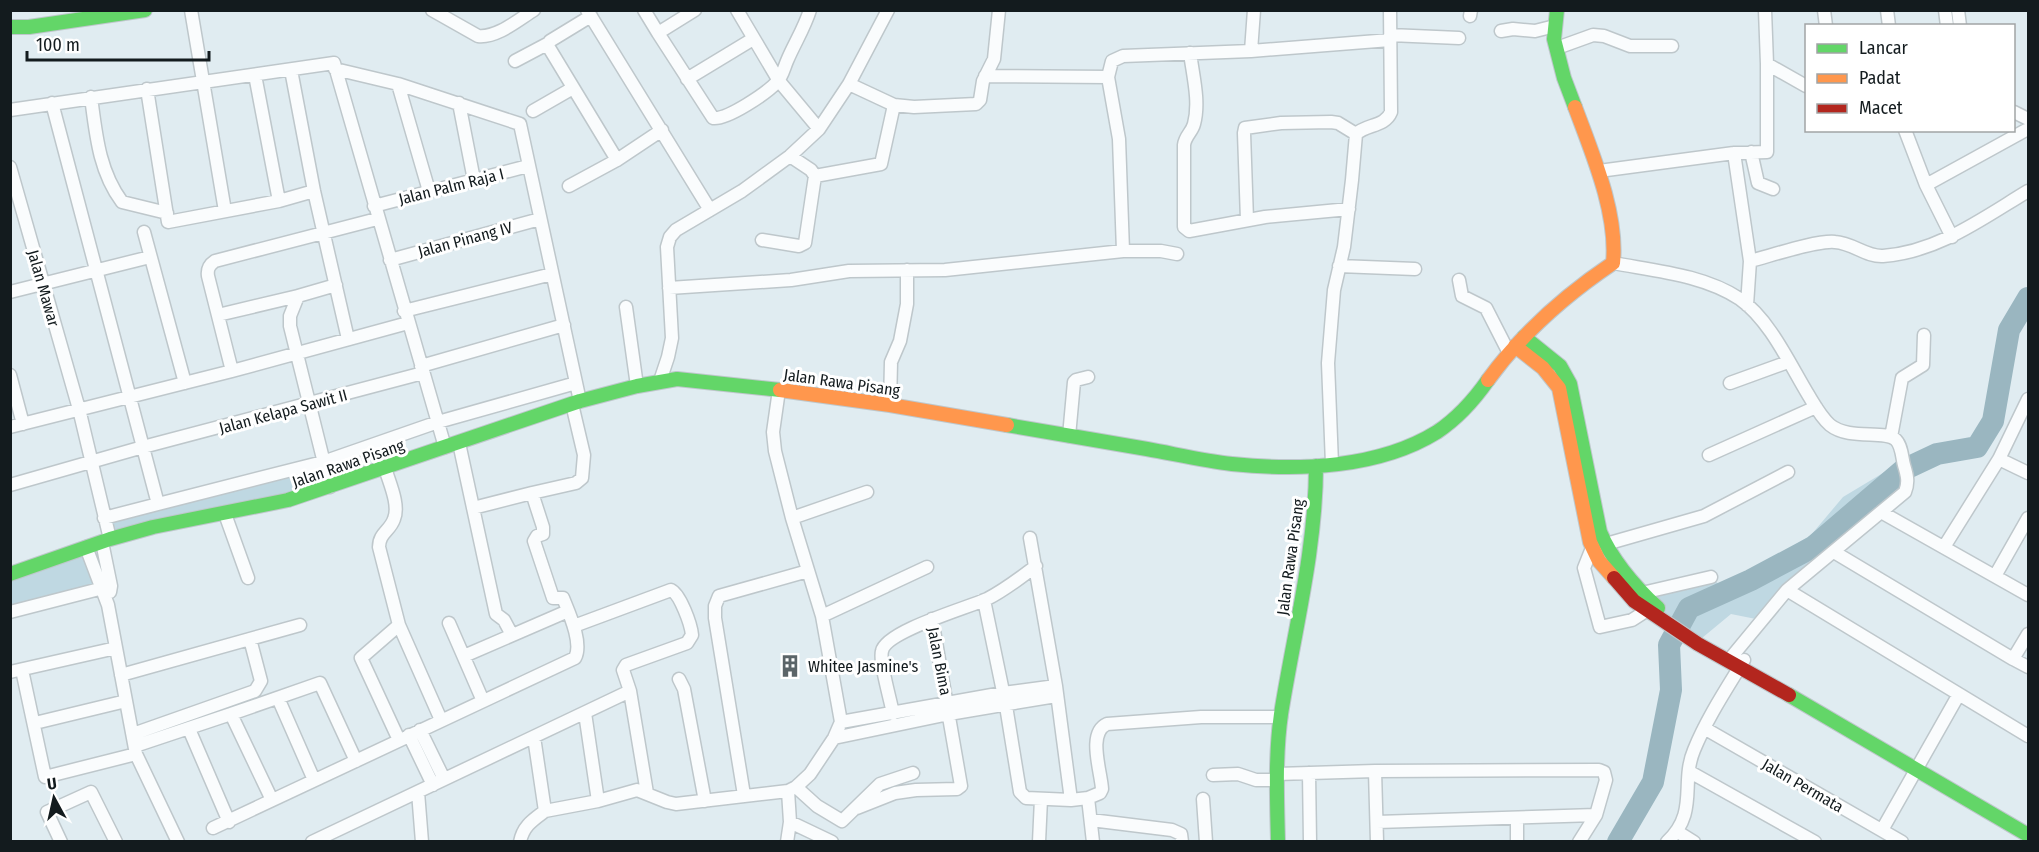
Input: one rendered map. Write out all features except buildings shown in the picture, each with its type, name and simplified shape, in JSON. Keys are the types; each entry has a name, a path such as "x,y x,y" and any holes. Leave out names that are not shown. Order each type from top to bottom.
{"street":[{"path":"10,27 29,27 145,10"},
{"path":"191,10 225,211"},
{"path":"432,10 478,36 491,35 534,10"},
{"path":"644,10 713,118 717,119 746,105 779,81 787,59 800,38 810,10"},
{"path":"658,33 694,10"},
{"path":"737,10 779,81 819,129"},
{"path":"660,381 672,338 667,247 670,237 676,230 742,190 790,156 819,129 849,84 888,10"},
{"path":"849,84 894,105 973,105 980,100 983,81 994,59 999,10"},
{"path":"1251,51 1254,10"},
{"path":"1332,464 1328,363 1332,308 1349,209 1356,134 1361,129 1385,121 1390,115 1390,10"},
{"path":"1557,10 1554,39 1564,78 1599,171 1615,243 1613,263"},
{"path":"1599,171 1734,153 1767,152 1765,10"},
{"path":"515,61 549,43 589,13 710,210"},
{"path":"1501,31 1513,29 1535,31 1555,26"},
{"path":"1557,48 1593,35 1604,36 1630,46 1671,46"},
{"path":"1123,251 1119,139 1107,77 1112,61 1118,57 1251,51 1390,38 1459,38"},
{"path":"687,79 753,39"},
{"path":"549,43 573,88 617,160"},
{"path":"1190,53 1196,104 1194,126 1187,135 1184,145 1184,228 1189,231 1247,220 1349,209"},
{"path":"10,110 334,63 445,447"},
{"path":"1767,64 1805,85"},
{"path":"335,69 398,84 459,103 519,123 522,130 576,383 576,403 584,455 582,478 576,483 473,508"},
{"path":"291,70 314,191 348,339"},
{"path":"255,75 279,201"},
{"path":"985,76 1107,77"},
{"path":"398,84 429,191"},
{"path":"533,111 573,88"},
{"path":"147,89 168,222 279,201 314,191"},
{"path":"91,97 98,142 109,185 122,202 166,213"},
{"path":"52,103 158,504"},
{"path":"459,103 474,180"},
{"path":"815,176 881,164 894,105"},
{"path":"1926,185 2028,127 2015,114"},
{"path":"1247,220 1245,128 1281,123 1331,122 1338,123 1356,134"},
{"path":"569,186 617,160 662,130"},
{"path":"1906,132 1926,185 1952,237"},
{"path":"1751,152 1758,183 1773,189"},
{"path":"1734,153 1750,261 1747,305"},
{"path":"762,240 799,246 805,243 815,176 811,170 790,156"},
{"name":"Jalan Palm Raja I","path":"374,206 528,166"},
{"name":"Jalan Mawar","path":"10,167 79,409 104,518 106,588"},
{"path":"1750,261 1827,242 1848,244 1869,254 1883,256 1917,250 1952,237 2028,191"},
{"path":"232,371 207,270 210,264 378,219"},
{"name":"Jalan Pinang IV","path":"390,260 540,219"},
{"path":"144,232 185,383"},
{"path":"669,288 791,280 849,272 945,270 1123,251 1161,251 1177,254"},
{"path":"10,292 150,257"},
{"path":"1316,466 1401,449 1426,439 1462,411 1516,345 1573,292 1613,263 1694,279 1722,289 1747,305 1767,327 1825,420 1844,433 1891,437 1898,443 1908,479 1905,492 1787,590 1737,660 1694,751 1686,812 1678,832 1667,842"},
{"path":"1339,266 1415,269"},
{"path":"890,405 891,362 900,341 907,304 908,270"},
{"path":"10,427 348,339 406,317 552,274"},
{"path":"1459,280 1462,296 1486,308 1516,345 1555,370 1565,373 1573,396 1600,532 1598,546 1584,568 1600,627 1632,620 1646,611"},
{"path":"218,315 336,285"},
{"path":"298,296 290,316 296,353 330,487"},
{"path":"626,307 637,386"},
{"name":"Jalan Kelapa Sawit II","path":"10,485 143,447 309,404 564,325"},
{"path":"1891,437 1902,378 1923,365 1924,335"},
{"path":"1730,383 1788,362"},
{"path":"10,375 23,424"},
{"path":"1069,436 1074,382 1088,377"},
{"name":"Jalan Rawa Pisang","path":"10,574 106,540 175,522 270,505 330,487 576,403 637,386 682,379 890,405 1204,461 1264,466 1316,466 1312,539 1281,717 1277,777 1278,842"},
{"path":"104,518 323,462 438,422 576,383"},
{"path":"520,842 523,830 545,811 598,801 633,790 676,804 792,789 810,774 834,738 842,722 822,616 792,518 774,441 774,422 779,390"},
{"path":"1944,547 1998,459 2028,399"},
{"path":"1709,455 1816,407"},
{"path":"459,442 496,614 504,620 512,635"},
{"path":"1998,459 2028,473"},
{"path":"385,468 396,514 394,521 380,537 379,547 399,625 441,720"},
{"path":"1598,546 1704,516 1788,472"},
{"path":"792,518 867,492"},
{"path":"213,828 575,658 578,651 574,626 563,598 553,598 534,541 537,536 543,534 543,527 532,493"},
{"path":"1881,512 2028,595"},
{"path":"225,514 248,578"},
{"path":"1995,576 2028,518"},
{"path":"1030,538 1056,691 1071,800"},
{"path":"1598,546 1611,555 1646,611 1661,615"},
{"path":"86,547 106,588 135,745 178,842"},
{"path":"1834,552 2028,667"},
{"path":"893,714 882,651 884,646 893,638 932,619 984,600 1006,588 1036,566"},
{"path":"822,616 927,567"},
{"path":"744,795 715,618 716,601 719,596 808,571"},
{"path":"1638,597 1712,577"},
{"path":"10,612 106,588"},
{"path":"574,626 670,590 675,592 691,625 692,638 687,643 624,667 623,672 630,692 647,793"},
{"path":"1787,590 2028,736"},
{"path":"1638,597 1700,641 2028,826"},
{"path":"984,600 1006,706 1020,792 1026,798 1071,800 1088,798 1100,793 1102,789 1096,741 1097,732 1101,726 1107,724 1201,717 1281,717"},
{"path":"464,656 568,611"},
{"name":"Jalan Bima","path":"916,790 957,789 961,786 932,619"},
{"path":"449,623 483,701"},
{"path":"121,675 300,625"},
{"path":"399,625 361,658 438,782"},
{"path":"2013,659 2028,634"},
{"path":"135,745 255,691 261,681 250,639"},
{"path":"116,648 16,671 34,723 45,777 320,683 356,761"},
{"path":"679,679 684,689 705,801"},
{"path":"834,738 1003,693 1056,691"},
{"path":"842,722 893,714 1006,706 1056,691"},
{"path":"314,841 630,692"},
{"path":"1882,830 1959,694"},
{"path":"278,698 314,780"},
{"path":"34,723 126,701"},
{"path":"585,713 598,801"},
{"path":"231,714 272,800"},
{"name":"Jalan Permata","path":"1704,728 1902,842"},
{"path":"189,729 229,822"},
{"path":"534,737 545,811"},
{"path":"1919,766 2028,835"},
{"path":"792,789 816,806 844,821 880,783 913,767 916,790 888,795 857,808"},
{"path":"1214,775 1238,774 1256,780 1309,773 1375,771 1599,770 1604,772 1606,780 1596,815 1579,842"},
{"path":"1375,771 1377,842"},
{"path":"1690,772 1815,842"},
{"path":"1309,773 1310,842"},
{"path":"788,832 792,789"},
{"path":"61,842 47,812 91,792 116,842"},
{"path":"417,792 422,842"},
{"path":"1088,798 1093,842"},
{"path":"1039,842 1041,799"},
{"path":"1203,799 1206,842"},
{"path":"1377,822 1596,815"},
{"path":"1517,818 1517,842"},
{"path":"1090,820 1172,830 1182,834 1182,842"},
{"path":"778,842 778,838 788,832 832,842"},
{"path":"1678,832 1694,842"}],"shaded area":[{"path":"1903,461 1908,485 1761,620 1731,614 1702,638 1663,612 1642,593 1711,577 1723,588 1811,535 1843,497"},
{"path":"323,462 330,487 110,539 104,518"},
{"path":"86,547 101,589 11,612 11,574"}],"waterway":[{"path":"1618,842 1653,782 1671,690 1669,645 1689,608 1751,580 1813,547 1903,470 1937,454 1977,447 1993,421 2009,330 2028,298"}],"traffic: fast":[{"path":"10,27 29,27 145,10"},
{"path":"1557,10 1554,39 1564,78 1575,107"},
{"path":"1524,337 1560,366 1570,384 1600,532 1625,573 1658,608"},
{"path":"10,574 110,539 153,527 288,500 580,401 637,386 677,379 780,390"},
{"path":"1007,425 1232,464 1284,467 1338,464 1390,453 1437,432 1465,408 1488,380"},
{"path":"1278,842 1279,730 1308,560 1316,466"},
{"path":"1789,695 2028,835"}],"traffic: slow":[{"path":"1488,380 1545,316 1613,263 1612,224 1608,204 1596,163 1575,107"},
{"path":"1515,346 1543,368 1559,388 1590,542 1599,561 1614,578"},
{"path":"780,390 890,405 1007,425"}],"traffic: jam":[{"path":"1614,578 1634,601 1698,644 1789,695"}],"place":[{"name":"Whitee Jasmine's","path":"790,666"}]}
